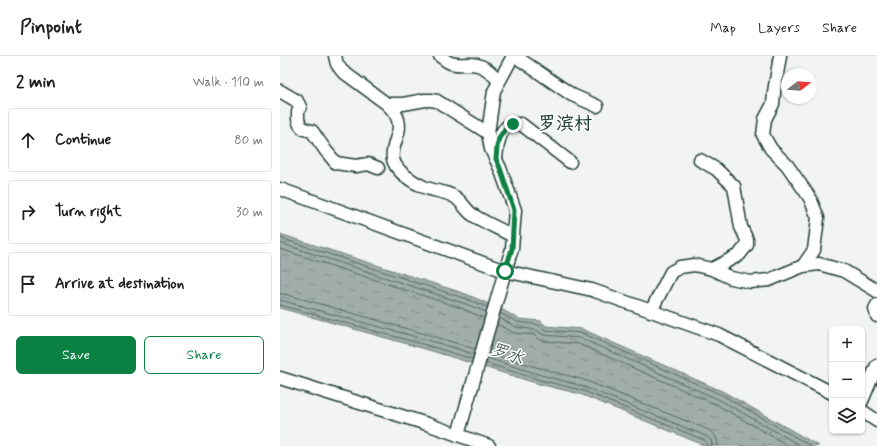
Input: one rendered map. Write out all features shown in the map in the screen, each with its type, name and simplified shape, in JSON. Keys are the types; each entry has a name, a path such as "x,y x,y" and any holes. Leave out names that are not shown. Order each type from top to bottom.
{"street":[{"path":"335,56 342,71 387,104 396,114 400,129 393,148 393,160 404,175 425,187 453,195 461,201 472,214 513,236"},
{"path":"440,56 450,63 482,66 490,71 499,81"},
{"path":"458,435 512,249 514,210 503,174 491,149 488,133 494,91 514,56 572,95 597,106"},
{"path":"780,56 773,104 765,119 763,135 771,149 787,165 810,198 818,218 814,250 803,266"},
{"path":"280,91 297,101 300,107 298,112 298,120 300,125 304,129 312,131 336,163 356,166 368,164 378,168"},
{"path":"387,104 403,104 425,100 437,101 488,133"},
{"path":"496,159 499,138 503,131 507,126 521,124 570,162"},
{"path":"700,160 716,169 734,186 741,227 747,240 747,245 739,255 712,269"},
{"path":"280,189 505,271 592,290 719,335 829,391"},
{"path":"651,311 670,272 680,267 694,265 712,269 731,278 752,282 769,280 803,266 819,264 844,271 877,291"},
{"path":"877,305 875,309 877,316"},
{"path":"863,398 877,365"},
{"path":"280,378 420,422 489,446"},
{"path":"865,413 877,421"}],"water":[{"name":"罗水","path":"280,234 466,294 503,310 519,319 541,321 546,326 582,329 724,392 819,446 706,446 580,394 539,384 432,351 280,308"}],"district":[{"name":"罗滨村","path":"565,123"}],"route":[{"path":"505,271 512,249 514,210 496,159 499,138 507,126 513,124"}]}
